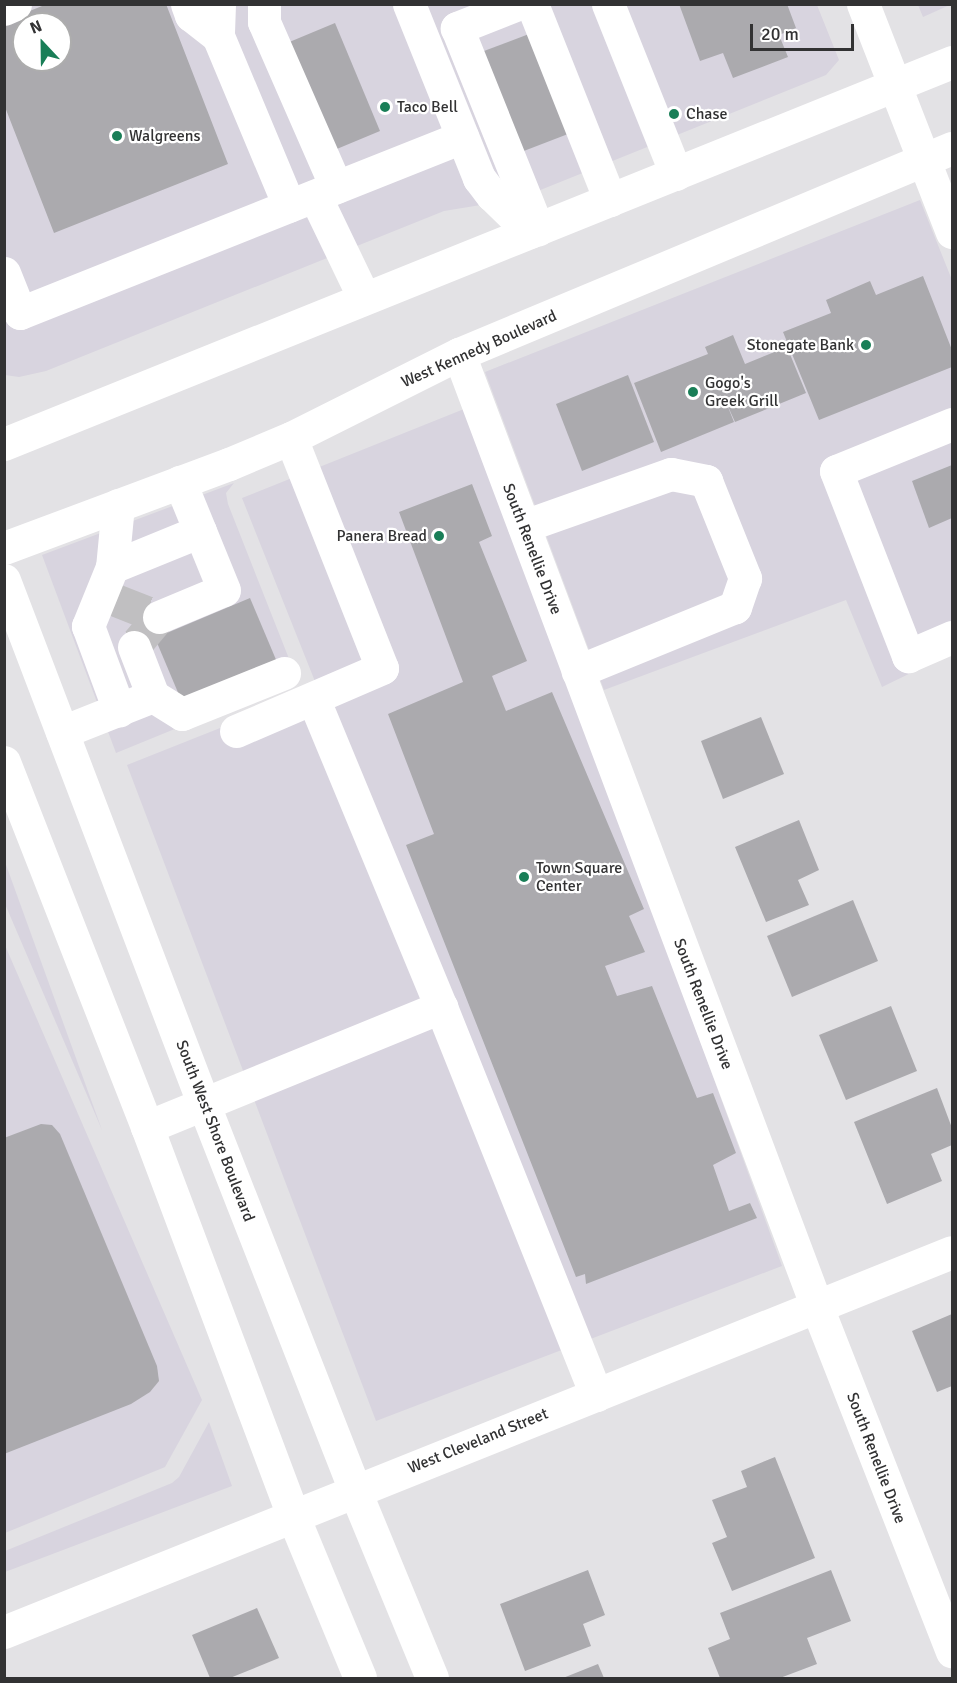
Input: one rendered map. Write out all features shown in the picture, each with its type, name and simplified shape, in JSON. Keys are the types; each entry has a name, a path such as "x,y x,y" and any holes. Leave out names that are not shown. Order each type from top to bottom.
{"street":[{"path":"4,9 15,4"},
{"path":"187,4 191,15 218,20 313,196 364,298"},
{"path":"264,4 264,22 313,196"},
{"path":"409,4 479,178 492,195 534,230"},
{"path":"518,4 457,28 534,230"},
{"path":"532,4 610,200"},
{"path":"608,4 676,174"},
{"path":"863,4 894,86 938,154 952,232"},
{"path":"4,444 952,62"},
{"path":"4,273 20,313 462,137"},
{"name":"West Kennedy Boulevard","path":"4,548 291,438 459,354 938,154"},
{"name":"South Renellie Drive","path":"459,354 817,1306 952,1651"},
{"path":"952,424 836,471 908,656 952,637"},
{"path":"236,732 382,668 291,438"},
{"path":"524,526 671,474 706,481 745,578 735,607 578,671"},
{"path":"159,617 224,590 180,482"},
{"path":"118,505 109,587 88,627 119,710"},
{"path":"109,587 200,531"},
{"name":"South West Shore Boulevard","path":"4,580 204,1105 355,1491 432,1678"},
{"path":"134,647 153,696 182,714 284,673"},
{"path":"63,732 153,696"},
{"path":"313,698 441,1007 596,1395"},
{"path":"4,762 147,1127 293,1516 360,1678"},
{"path":"147,1127 441,1007"},
{"name":"West Cleveland Street","path":"4,1632 952,1251"}],"shaded area":[{"path":"918,4 952,4 923,17 918,5"},
{"path":"5,5 817,5 839,60 826,75 518,199 444,211 46,371 19,377 5,375"},
{"path":"920,200 952,280 952,653 882,687 846,600 604,690 485,372"},
{"path":"469,407 782,1266 376,1421 127,765 318,689 242,498"},
{"path":"234,483 226,493 228,504 297,679 116,753 42,555"},
{"path":"5,862 102,1130 5,904"},
{"path":"4,943 202,1400 165,1467 5,1533"},
{"path":"209,1422 232,1486 5,1572 5,1551 172,1483 179,1477"}],"building":[{"name":"Walgreens","path":"47,4 166,4 228,164 54,233 5,107 5,21 12,18 12,72 72,72 72,12 27,12"},
{"path":"679,4 787,4 796,28 779,35 788,57 733,78 723,53 700,61"},
{"path":"335,23 380,131 332,151 287,43"},
{"path":"529,34 568,134 516,154 476,54"},
{"path":"923,276 952,350 952,367 819,420 783,332 831,313 826,300 870,281 876,295"},
{"path":"733,335 745,364 787,347 806,393 735,422 726,402 734,422 661,452 634,383 708,354 705,347"},
{"path":"628,375 654,442 582,471 556,404"},
{"path":"952,465 952,518 929,528 912,481"},
{"name":"Town Square Center","path":"472,484 492,536 479,542 527,661 492,676 506,711 552,692 644,909 629,916 645,952 605,966 617,996 652,986 697,1098 713,1093 736,1153 713,1165 729,1211 750,1203 757,1218 586,1284 585,1274 576,1277 406,845 434,834 388,714 463,682 399,512"},
{"path":"250,598 277,662 182,702 155,638"},
{"path":"761,717 784,774 723,799 701,741"},
{"path":"799,820 819,870 798,880 809,905 766,922 735,847"},
{"path":"853,900 878,961 792,997 767,936"},
{"path":"891,1006 917,1071 846,1100 819,1035"},
{"path":"937,1088 952,1128 952,1145 931,1154 942,1181 887,1204 854,1122"},
{"path":"41,1124 52,1125 60,1134 157,1366 159,1381 150,1392 131,1404 4,1454 4,1138"},
{"path":"952,1314 952,1386 937,1392 912,1331"},
{"path":"775,1457 815,1558 732,1591 712,1543 727,1537 712,1500 747,1487 741,1471"},
{"path":"588,1570 605,1615 583,1624 591,1646 525,1671 500,1604"},
{"path":"831,1570 851,1621 807,1638 817,1664 780,1678 720,1678 708,1648 730,1639 720,1613"},
{"path":"257,1608 279,1658 230,1678 210,1678 192,1635"},
{"path":"598,1664 604,1678 563,1678"}],"tunnel":[{"path":"116,600 159,617 134,647"}],"place":[{"name":"Taco Bell","path":"385,107"},
{"name":"Chase","path":"674,114"},
{"name":"Walgreens","path":"117,136"},
{"name":"Stonegate Bank","path":"866,345"},
{"name":"Gogo's Greek Grill","path":"693,392"},
{"name":"Panera Bread","path":"439,536"},
{"name":"Town Square Center","path":"524,877"}]}
